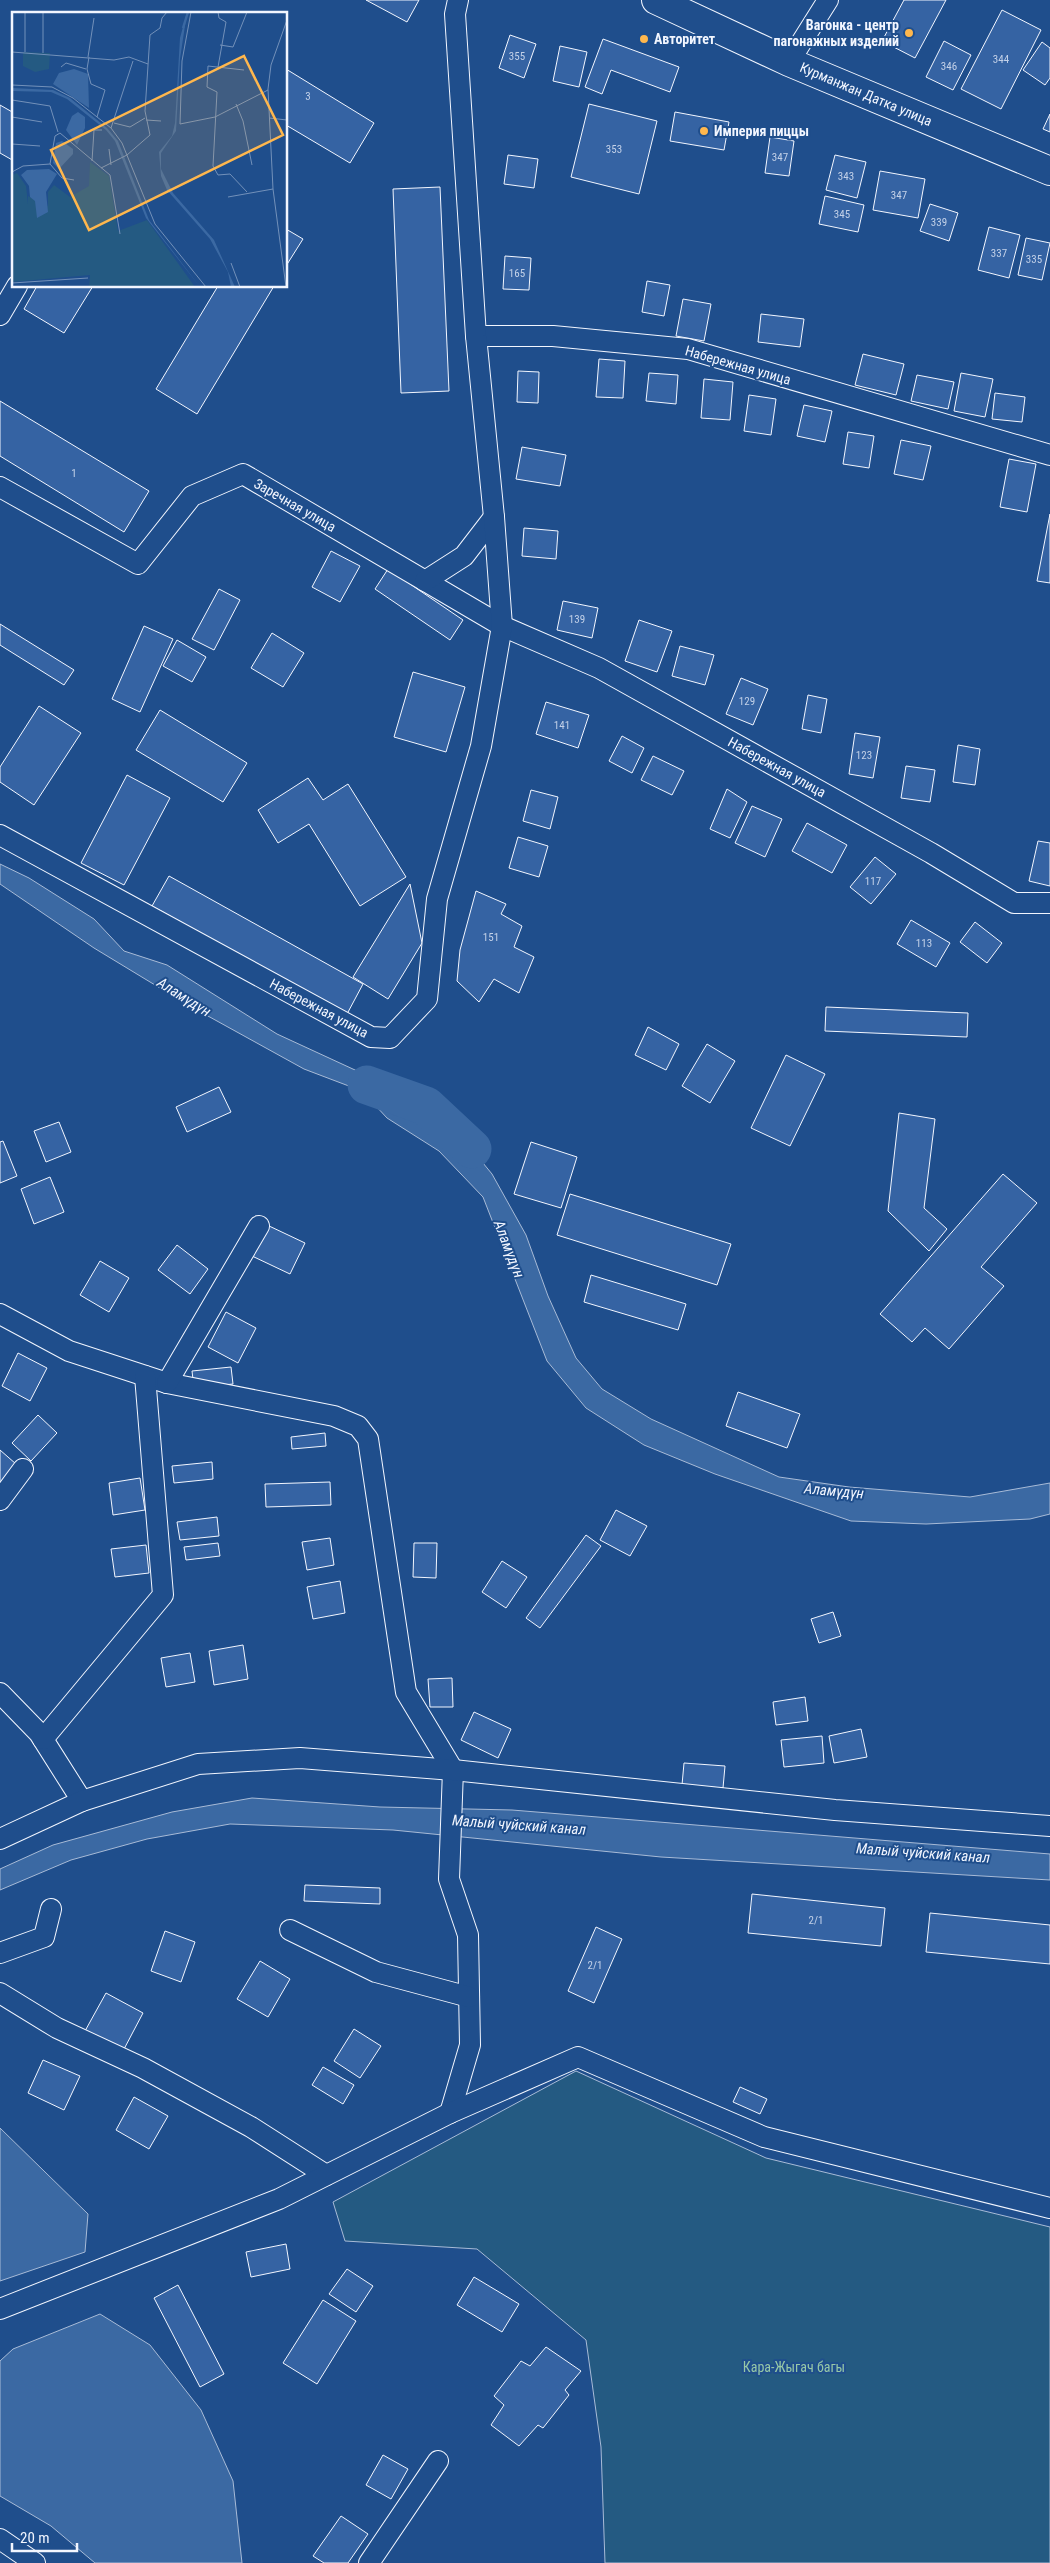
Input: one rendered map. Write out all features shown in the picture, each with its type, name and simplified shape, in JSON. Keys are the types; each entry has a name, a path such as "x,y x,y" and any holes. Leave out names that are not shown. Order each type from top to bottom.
{"main road":[{"name":"Курманжан Датка улица","path":"656,0 789,62 1050,171"}],"street":[{"name":"Набережная улица","path":"0,835 371,1036 390,1038 427,999 437,899 482,746 502,626 494,517 476,336 455,14 458,0"},
{"path":"789,62 828,0"},
{"path":"0,315 17,288"},
{"name":"Набережная улица","path":"476,336 553,336 688,349 1050,455"},
{"name":"Заречная улица","path":"0,487 138,564 192,496 242,474 502,626"},
{"path":"425,581 464,556 494,517"},
{"name":"Набережная улица","path":"502,626 599,668 931,853 1014,903 1050,903"},
{"path":"167,1383 259,1226"},
{"path":"0,1314 69,1351 167,1383 334,1416 358,1426 368,1439 406,1692 453,1770 449,1879 468,1935 470,2045 450,2114"},
{"path":"43,1739 163,1595 145,1376"},
{"path":"0,1500 23,1469"},
{"path":"0,1693 43,1739 82,1801"},
{"path":"0,1839 82,1801 198,1764 300,1758 453,1770 835,1810 1050,1826"},
{"path":"0,1953 44,1937 51,1909"},
{"path":"290,1930 376,1972 469,1997"},
{"path":"0,1993 57,2028 143,2068 234,2118 326,2176"},
{"path":"0,2309 279,2199 450,2114 578,2057 764,2137 1050,2208"},
{"path":"370,2563 438,2461"},
{"path":"0,2538 35,2563"}],"green space":[{"name":"Кара-Жыгач багы","path":"576,2071 766,2158 1050,2227 1050,2563 605,2563 601,2447 586,2340 477,2249 345,2241 333,2202"}],"water":[{"path":"0,864 29,878 94,919 124,951 167,965 277,1034 381,1082 451,1124 492,1174 526,1235 548,1296 576,1358 602,1389 651,1419 779,1477 849,1487 970,1497 1050,1483 1050,1514 1030,1519 926,1524 851,1521 715,1474 644,1445 586,1408 547,1361 483,1197 439,1151 387,1118 362,1091 304,1069 188,1005 94,948 0,884"},
{"name":"Малый чуйский канал","path":"252,1798 380,1807 512,1810 1050,1854 1050,1880 661,1857 393,1830 230,1824 147,1839 71,1860 0,1890 0,1869 53,1845 172,1812"},
{"path":"0,2128 88,2214 85,2252 0,2281"},
{"path":"100,2314 150,2345 201,2410 233,2481 242,2563 95,2563 51,2526 0,2496 0,2361 13,2349"}],"building":[{"path":"366,0 419,0 407,22"},
{"path":"904,0 946,0 915,58 882,41"},
{"path":"1002,10 1041,30 1001,109 961,89"},
{"path":"510,35 536,44 524,78 499,68"},
{"path":"603,39 679,67 670,92 611,70 602,94 585,87"},
{"path":"944,41 971,55 953,90 926,77"},
{"path":"1042,42 1050,48 1050,78 1045,85 1023,70"},
{"path":"560,46 587,52 579,87 553,81"},
{"path":"288,70 374,123 350,163 288,126"},
{"path":"589,104 657,121 639,194 571,177"},
{"path":"0,105 12,112 12,160 0,153"},
{"path":"675,112 729,122 724,150 670,141"},
{"path":"1050,114 1050,132 1043,129"},
{"path":"770,137 794,141 789,176 765,173"},
{"path":"508,155 538,159 534,188 504,184"},
{"path":"835,155 866,162 857,198 826,190"},
{"path":"880,171 925,179 918,218 873,210"},
{"path":"440,187 449,391 401,393 393,189"},
{"path":"825,196 864,205 858,232 819,224"},
{"path":"930,204 958,213 949,241 920,231"},
{"path":"989,227 1020,235 1009,278 978,270"},
{"path":"288,230 303,239 288,263"},
{"path":"1026,238 1050,243 1042,280 1018,275"},
{"path":"505,256 531,258 529,290 503,289"},
{"path":"647,281 670,285 664,316 642,312"},
{"path":"36,288 92,288 64,333 24,309"},
{"path":"217,288 273,288 197,414 156,389"},
{"path":"683,299 711,304 704,341 676,336"},
{"path":"761,314 804,319 800,347 758,342"},
{"path":"863,354 904,364 896,395 855,385"},
{"path":"599,359 625,361 623,398 596,397"},
{"path":"518,371 539,372 538,403 517,402"},
{"path":"649,373 678,375 676,404 646,401"},
{"path":"961,373 993,379 985,417 954,411"},
{"path":"917,375 954,382 948,409 911,401"},
{"path":"704,379 733,382 730,420 701,418"},
{"path":"995,393 1025,397 1022,422 992,419"},
{"path":"749,395 776,399 771,435 744,431"},
{"path":"0,401 149,491 124,532 0,456"},
{"path":"804,405 832,411 825,442 797,436"},
{"path":"848,432 874,436 869,468 843,464"},
{"path":"901,440 931,446 923,480 894,474"},
{"path":"522,447 566,455 560,486 516,479"},
{"path":"1009,459 1036,464 1027,512 1000,507"},
{"path":"1050,514 1050,583 1037,581"},
{"path":"524,528 558,531 556,559 522,556"},
{"path":"331,551 360,566 340,602 312,587"},
{"path":"388,569 463,620 450,640 375,589"},
{"path":"219,589 240,600 214,650 192,639"},
{"path":"563,601 598,608 592,638 557,630"},
{"path":"639,620 672,631 657,672 625,661"},
{"path":"0,624 74,670 64,685 0,645"},
{"path":"144,626 173,639 140,712 112,699"},
{"path":"272,633 304,653 283,687 251,668"},
{"path":"177,640 206,657 192,682 163,666"},
{"path":"680,646 714,655 705,685 672,676"},
{"path":"413,672 465,687 446,752 394,737"},
{"path":"741,678 768,689 753,725 726,714"},
{"path":"808,695 827,699 821,733 802,729"},
{"path":"546,702 589,715 578,748 536,734"},
{"path":"39,706 81,733 34,805 0,782 0,767"},
{"path":"160,710 247,763 223,802 136,750"},
{"path":"855,733 880,737 873,778 849,774"},
{"path":"622,736 644,748 632,773 609,761"},
{"path":"958,745 980,749 975,785 953,782"},
{"path":"653,756 684,771 672,795 641,780"},
{"path":"906,766 935,770 930,802 901,798"},
{"path":"127,775 170,798 124,885 81,863"},
{"path":"308,778 323,800 348,784 406,877 360,906 309,824 278,843 258,810"},
{"path":"727,789 747,802 730,838 710,829"},
{"path":"531,790 558,797 550,829 523,821"},
{"path":"752,806 782,819 765,857 735,843"},
{"path":"807,823 847,845 832,873 792,851"},
{"path":"518,837 548,846 539,877 509,868"},
{"path":"1038,841 1050,843 1050,886 1029,881"},
{"path":"875,857 896,874 871,904 850,887"},
{"path":"169,876 363,984 347,1014 152,906"},
{"path":"410,884 422,943 388,999 353,977"},
{"path":"476,891 506,904 501,914 522,926 514,947 534,957 519,993 494,979 479,1002 457,981 460,950"},
{"path":"911,920 950,943 936,967 897,944"},
{"path":"975,922 1002,943 987,963 960,942"},
{"path":"826,1007 968,1013 967,1037 825,1031"},
{"path":"648,1027 679,1044 666,1070 635,1055"},
{"path":"707,1044 735,1061 710,1103 682,1086"},
{"path":"786,1055 825,1074 790,1146 751,1128"},
{"path":"219,1087 231,1112 187,1132 176,1107"},
{"path":"899,1113 935,1119 924,1208 947,1229 929,1251 888,1211"},
{"path":"59,1122 71,1152 46,1162 34,1131"},
{"path":"3,1141 17,1176 0,1183 0,1142"},
{"path":"531,1142 577,1157 561,1208 514,1194"},
{"path":"1003,1174 1037,1203 981,1267 1004,1286 949,1349 925,1328 912,1342 880,1314"},
{"path":"50,1177 64,1212 34,1224 21,1189"},
{"path":"570,1194 731,1244 717,1285 557,1235"},
{"path":"267,1225 305,1243 290,1274 252,1256"},
{"path":"177,1245 208,1269 190,1294 158,1270"},
{"path":"100,1261 129,1278 109,1312 80,1295"},
{"path":"591,1275 686,1304 678,1330 584,1302"},
{"path":"226,1312 256,1328 238,1363 208,1347"},
{"path":"18,1353 47,1368 30,1401 2,1386"},
{"path":"231,1367 233,1384 194,1388 192,1371"},
{"path":"738,1392 800,1414 787,1448 726,1426"},
{"path":"38,1415 57,1433 31,1461 12,1443"},
{"path":"325,1433 326,1446 292,1449 291,1437"},
{"path":"0,1450 16,1464 0,1484"},
{"path":"212,1462 213,1479 174,1483 172,1466"},
{"path":"140,1478 145,1510 113,1515 109,1483"},
{"path":"330,1482 331,1505 266,1507 265,1484"},
{"path":"616,1510 647,1526 630,1556 600,1540"},
{"path":"217,1517 219,1536 180,1540 177,1522"},
{"path":"586,1535 601,1546 540,1628 526,1618"},
{"path":"330,1538 334,1565 307,1570 302,1542"},
{"path":"218,1543 220,1556 186,1560 184,1547"},
{"path":"414,1543 437,1543 436,1578 413,1577"},
{"path":"146,1545 149,1573 115,1577 111,1549"},
{"path":"502,1561 527,1577 506,1608 482,1592"},
{"path":"340,1581 345,1613 313,1619 307,1587"},
{"path":"833,1612 841,1636 819,1643 811,1619"},
{"path":"243,1645 248,1679 214,1685 209,1651"},
{"path":"190,1653 195,1682 166,1687 161,1658"},
{"path":"452,1678 453,1707 430,1707 428,1679"},
{"path":"805,1697 808,1721 776,1725 773,1702"},
{"path":"474,1712 511,1729 498,1758 461,1740"},
{"path":"861,1729 867,1757 834,1763 829,1736"},
{"path":"822,1736 824,1763 784,1767 781,1740"},
{"path":"684,1763 725,1766 723,1788 682,1785"},
{"path":"305,1885 380,1888 380,1904 304,1901"},
{"path":"752,1894 885,1908 881,1946 748,1933"},
{"path":"930,1913 1050,1925 1050,1964 926,1952"},
{"path":"596,1927 622,1939 594,2003 568,1991"},
{"path":"165,1931 195,1942 181,1982 151,1971"},
{"path":"260,1961 290,1979 268,2017 237,1999"},
{"path":"106,1993 143,2013 123,2051 85,2031"},
{"path":"354,2029 381,2046 360,2078 334,2061"},
{"path":"43,2060 80,2076 64,2110 28,2093"},
{"path":"323,2067 354,2085 343,2104 312,2085"},
{"path":"740,2087 767,2099 760,2114 733,2102"},
{"path":"134,2097 168,2116 149,2149 116,2130"},
{"path":"286,2244 290,2269 251,2277 246,2252"},
{"path":"347,2269 373,2286 356,2312 329,2294"},
{"path":"474,2277 519,2304 502,2332 457,2305"},
{"path":"178,2285 224,2374 200,2387 154,2298"},
{"path":"323,2300 356,2321 317,2384 283,2363"},
{"path":"546,2347 581,2371 565,2390 569,2395 543,2428 538,2425 519,2446 491,2425 504,2405 494,2396 521,2361 530,2366"},
{"path":"383,2455 408,2469 391,2499 366,2485"},
{"path":"341,2516 368,2534 348,2563 324,2563 313,2556"}],"waterway":[{"name":"Аламүдүн","path":"367,1085 426,1106 472,1149"}],"place":[{"name":"Вагонка - центр пагонажных изделий","path":"909,33"},
{"name":"Авторитет","path":"644,39"},
{"name":"Империя пиццы","path":"704,131"}]}
